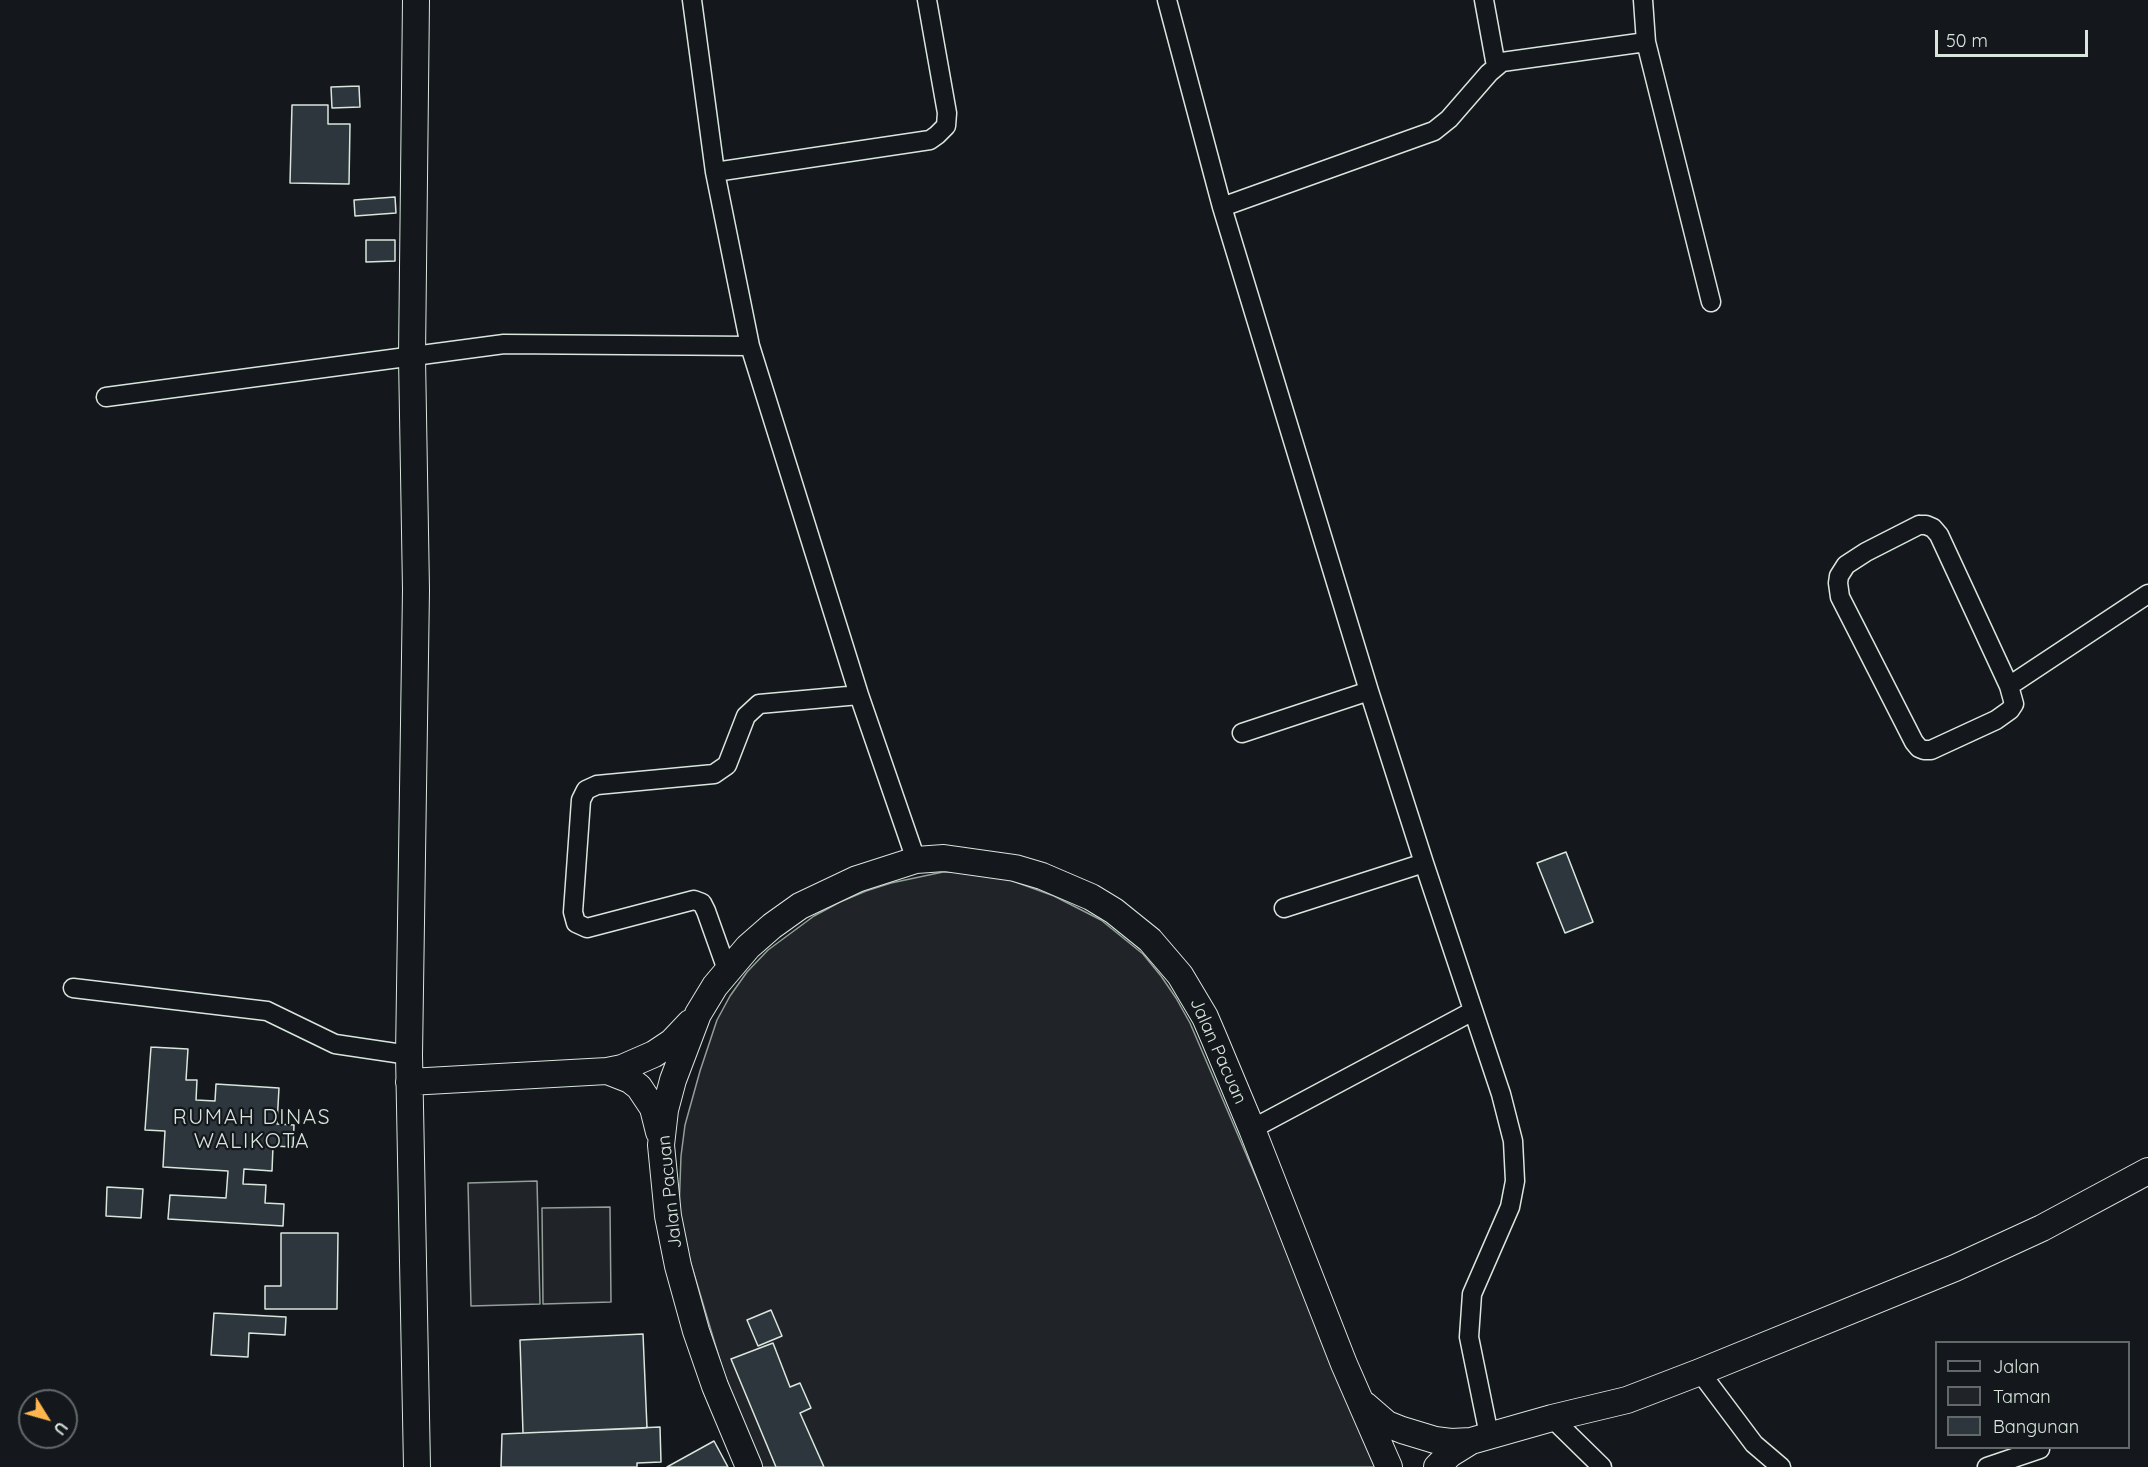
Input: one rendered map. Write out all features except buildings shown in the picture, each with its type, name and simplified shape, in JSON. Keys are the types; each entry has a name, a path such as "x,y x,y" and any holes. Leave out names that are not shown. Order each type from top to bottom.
{"street":[{"path":"416,0 412,357 416,590 409,1082 417,1467"},
{"path":"692,0 715,172 750,346 859,695 916,861"},
{"path":"715,172 930,140 937,135 946,126 947,113 927,0"},
{"path":"1167,0 1222,207 1369,691 1501,1094 1513,1141 1515,1181 1510,1207 1472,1294 1469,1337 1480,1438"},
{"path":"1484,0 1496,66"},
{"path":"1643,0 1646,42 1711,302"},
{"path":"1222,207 1434,131 1449,119 1496,66 1508,60 1646,42"},
{"path":"106,397 504,344 750,346"},
{"path":"1919,525 1933,528 1939,535 2009,686 2014,704 2010,710 1996,720 1931,750 1918,748 1840,597 1839,576 1846,565 1919,525"},
{"path":"2009,686 2148,594"},
{"path":"1242,733 1369,691"},
{"path":"727,970 706,911 702,903 694,900 587,928 576,923 573,912 581,800 586,790 597,785 714,774 727,765 746,716 759,704 859,695"},
{"name":"Jalan Pacuan","path":"749,1467 715,1386 696,1330 678,1266 670,1226 661,1144 665,1110 673,1080 698,1014 727,970 772,926 800,906 857,879 916,861 944,858 1015,868 1042,876 1091,897 1132,924 1167,958 1193,995 1210,1028 1344,1364 1389,1467"},
{"path":"1284,908 1424,863"},
{"path":"73,988 267,1011 335,1044 409,1055"},
{"path":"1252,1129 1473,1011"},
{"path":"409,1082 607,1071 638,1062 654,1054 672,1042 698,1014"},
{"path":"607,1071 630,1080 646,1096 653,1108 661,1144"},
{"path":"1363,1403 1376,1416 1402,1430 1435,1440 1451,1442 1480,1438 1627,1400 1955,1268 2042,1228 2148,1171"},
{"path":"1700,1372 1754,1444 1781,1467"},
{"path":"1552,1418 1602,1467"},
{"path":"1437,1467 1450,1454 1480,1438"},
{"path":"1987,1467 2040,1449"}],"green space":[{"path":"943,872 970,872 999,876 1054,896 1101,920 1143,954 1161,976 1190,1023 1380,1467 761,1467 725,1377 683,1237 679,1210 681,1156 685,1125 700,1071 717,1020 730,996 747,972 768,950 814,916 840,902 891,883"},
{"path":"537,1181 540,1304 471,1306 468,1183"},
{"path":"610,1207 611,1302 543,1304 542,1208"}],"district":[{"name":"RUMAH DINAS WALIKOTA","path":"252,1130"}]}
